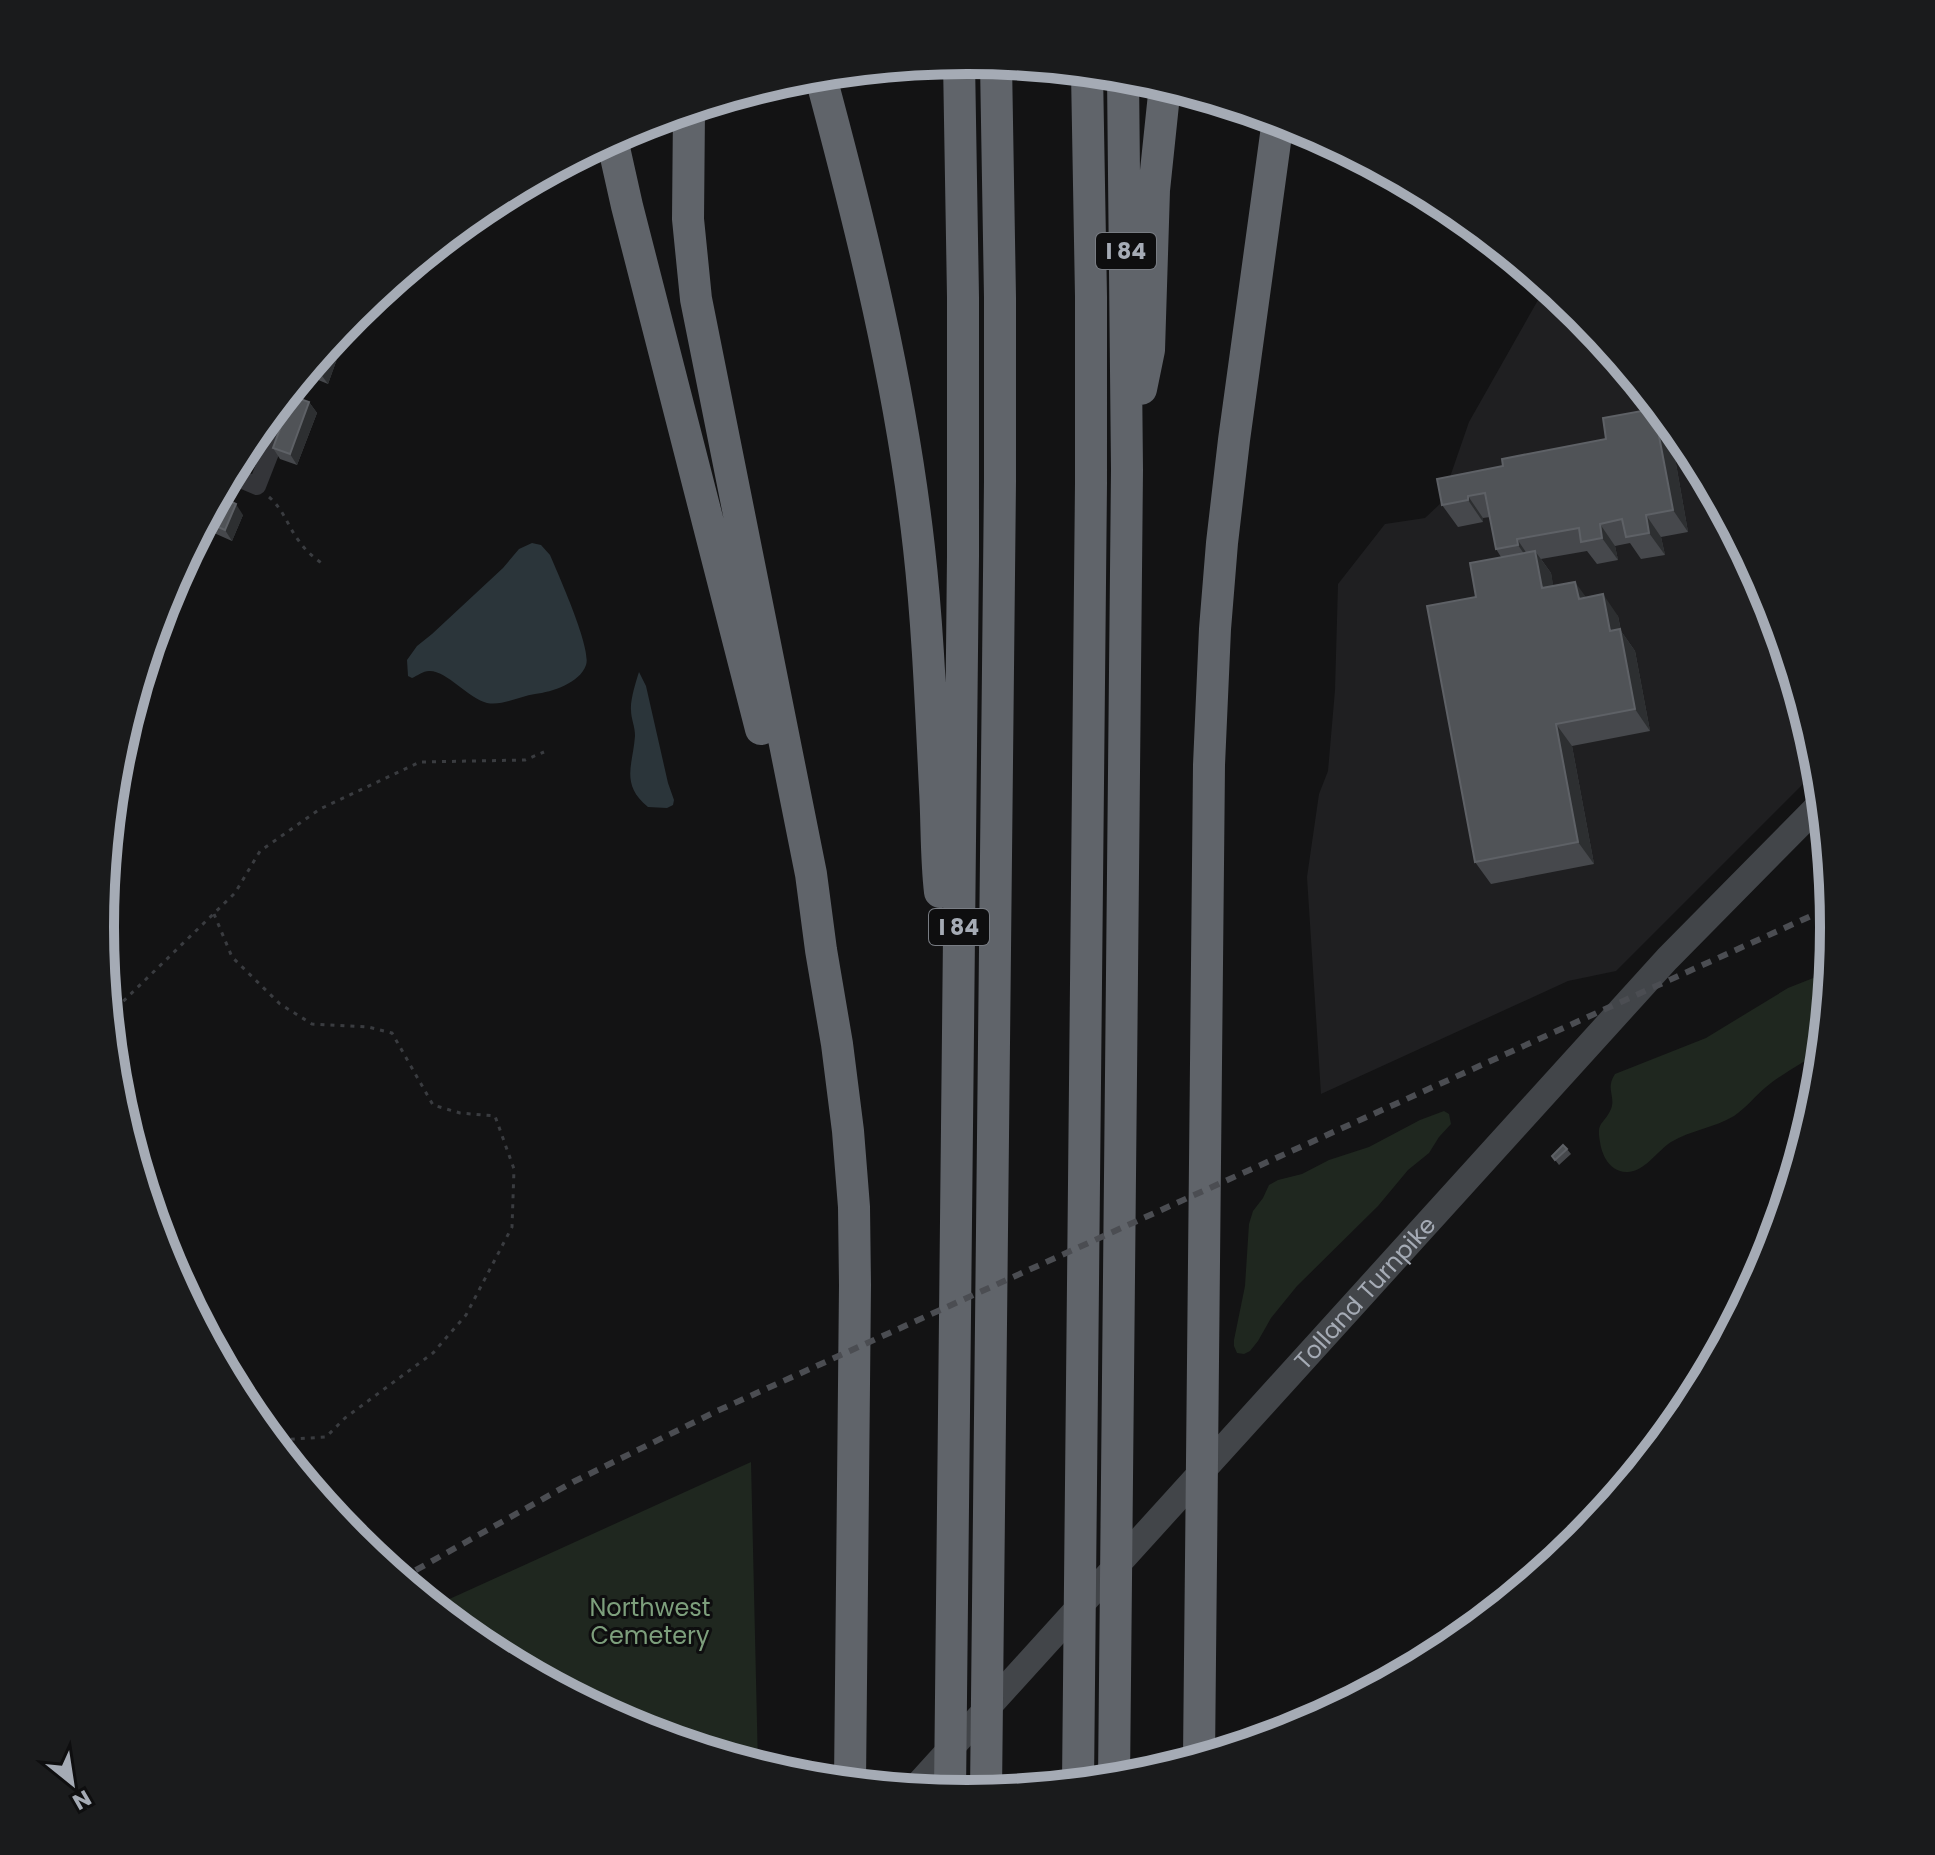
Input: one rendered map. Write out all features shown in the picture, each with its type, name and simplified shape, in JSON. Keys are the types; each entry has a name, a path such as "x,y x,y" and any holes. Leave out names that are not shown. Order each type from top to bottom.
{"highway":[{"name":"I 84","path":"950,1780 963,495 959,74"},
{"path":"986,1780 1000,466 996,75"},
{"path":"1078,1774 1091,454 1087,82"},
{"path":"823,86 870,273 909,470 920,551 927,640 939,877 945,919 959,973"},
{"name":"I 84","path":"1114,1768 1127,426 1123,88"},
{"path":"1127,426 1144,378 1149,350 1154,190 1164,97"},
{"path":"689,121 688,219 696,299 811,874 836,1033 851,1169 855,1246 850,1773"},
{"path":"1199,1749 1212,689 1228,491 1276,132"},
{"path":"615,151 791,847 821,950"}],"main road":[{"name":"Tolland Turnpike","path":"923,1779 1667,959 1813,811"}],"street":[{"path":"241,479 257,486 285,416"}],"path":[{"path":"257,486 280,507 299,541 323,564"},
{"path":"118,1006 235,893 260,851 320,809 420,762 525,760 544,752"},
{"path":"214,914 232,957 280,1004 312,1024 368,1027 392,1033 433,1105 460,1113 495,1116 514,1169 512,1227 466,1315 433,1353 345,1418 326,1437 285,1440"}],"shaded area":[{"path":"1538,300 1545,300 1609,365 1645,408 1707,501 1733,550 1776,653 1808,779 1616,971 1568,981 1321,1094 1307,877 1319,794 1328,771 1335,690 1338,584 1385,524 1425,518 1441,503 1469,422"},
{"path":"532,543 541,545 550,555 579,628 587,656 586,665 578,677 565,686 493,704 472,696 436,672 427,671 412,678 408,676 407,660 417,646 503,568 519,549"},
{"path":"639,672 646,686 674,800 673,805 667,808 648,807 639,799 631,782 635,736 631,706"}],"green space":[{"path":"1819,976 1811,1057 1786,1072 1734,1116 1671,1142 1639,1169 1620,1171 1607,1162 1599,1130 1611,1109 1611,1084 1615,1074 1706,1038 1788,988"},
{"path":"1444,1111 1449,1114 1451,1124 1429,1153 1408,1170 1378,1206 1297,1286 1250,1351 1237,1353 1234,1340 1245,1286 1249,1224 1269,1185 1369,1147"},
{"name":"Northwest Cemetery","path":"751,1462 758,1755 693,1736 590,1693 493,1637 444,1602"}],"building":[{"path":"298,398 309,402 290,454 273,448 290,408"},
{"path":"1646,410 1664,435 1659,436 1673,510 1646,515 1649,533 1626,537 1622,519 1600,524 1602,538 1581,542 1579,528 1517,539 1518,545 1496,549 1485,493 1442,505 1437,479 1503,466 1502,459 1606,439 1603,418"},
{"path":"228,500 236,504 225,530 215,526"},
{"path":"1535,551 1542,588 1575,582 1579,599 1603,594 1610,631 1620,629 1635,709 1556,724 1578,842 1475,862 1427,606 1476,597 1470,563"},
{"path":"1563,1145 1567,1149 1555,1160 1552,1156"}],"railway":[{"path":"410,1573 573,1482 717,1411 1820,912"}]}
